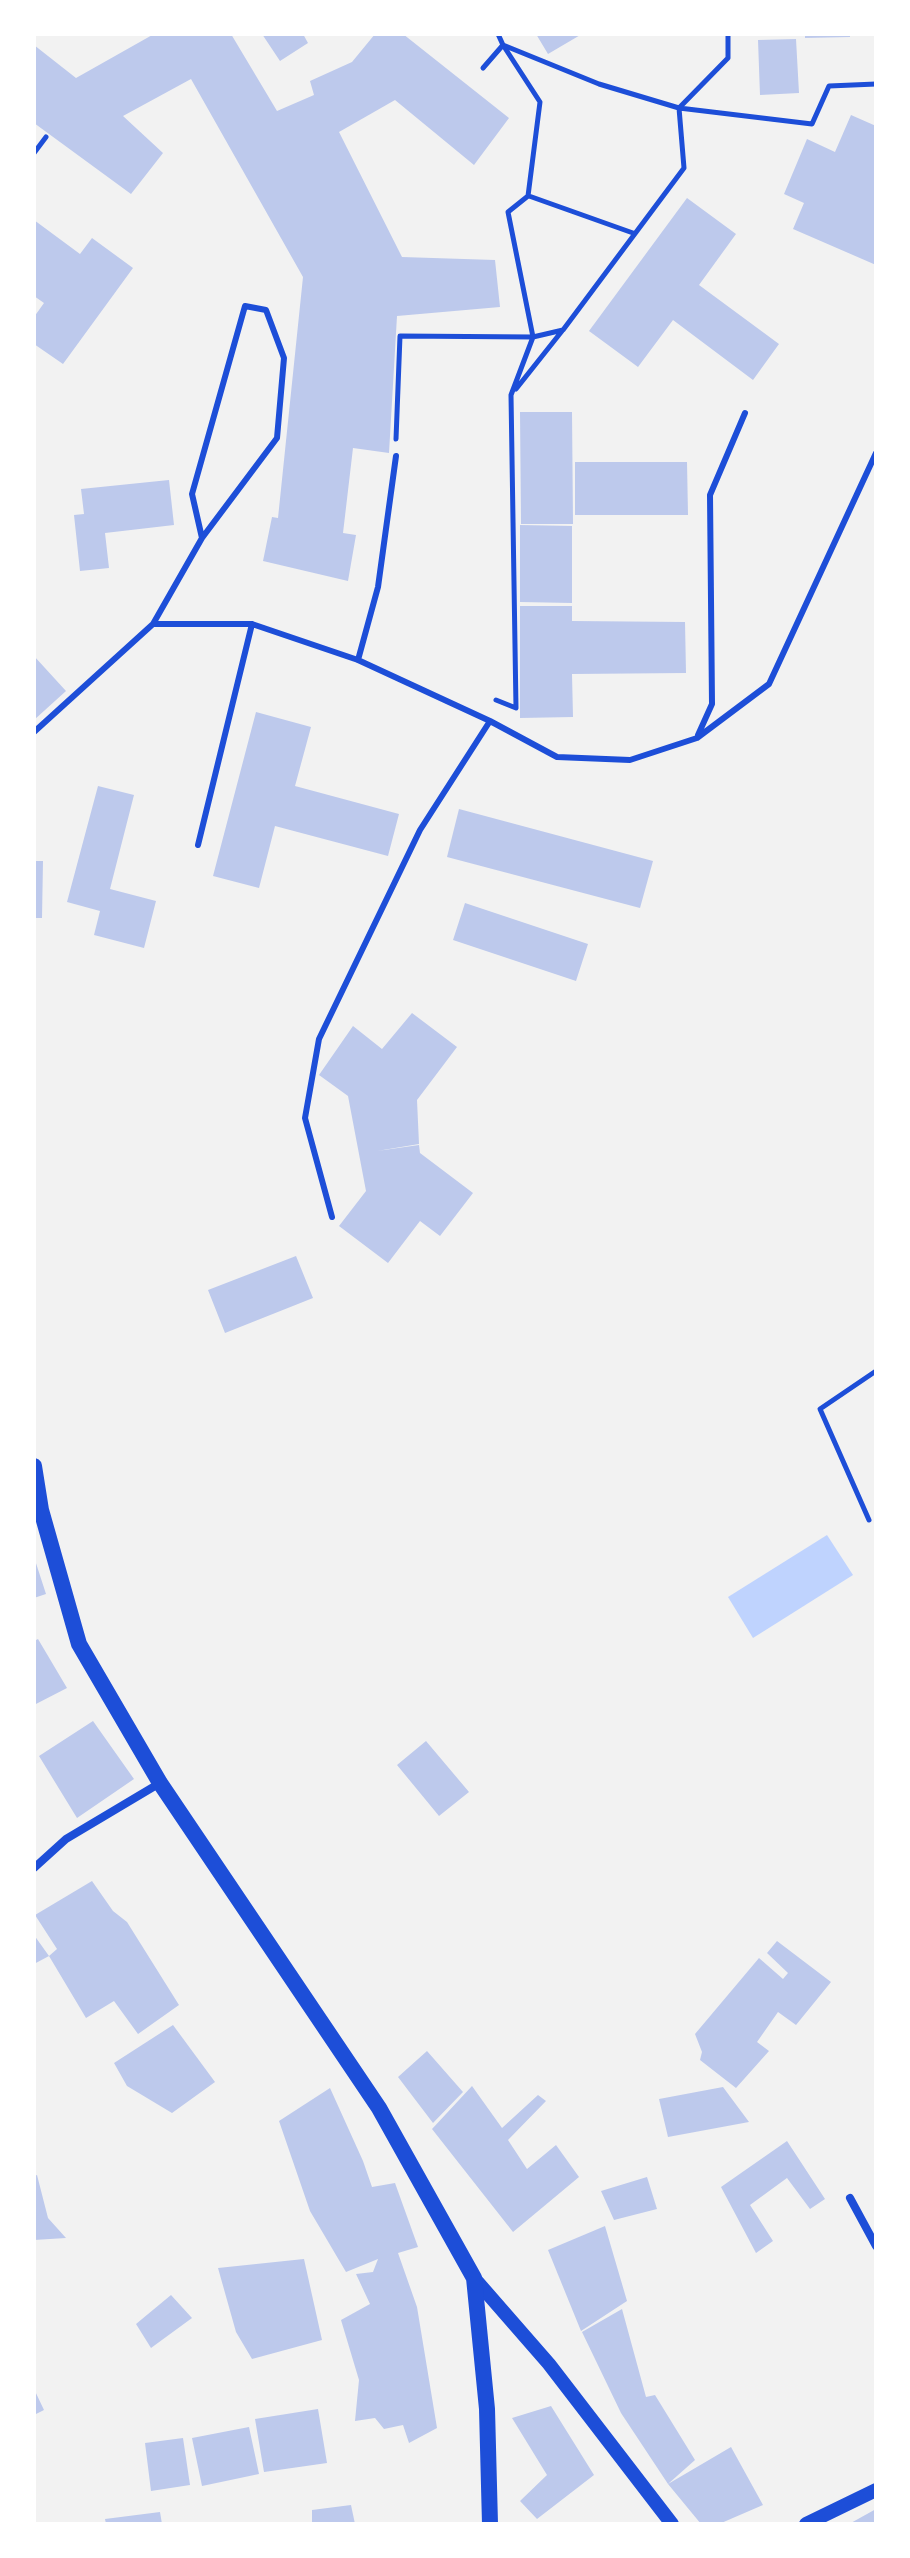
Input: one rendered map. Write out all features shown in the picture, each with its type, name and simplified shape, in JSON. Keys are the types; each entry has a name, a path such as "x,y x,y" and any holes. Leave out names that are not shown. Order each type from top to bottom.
{"main road":[{"path":"34,1466 41,1510 79,1644 160,1783 379,2108 474,2278 487,2409 490,2524"}],"street":[{"path":"34,1868 66,1839 160,1783"},
{"path":"850,2198 876,2246"},
{"path":"474,2278 549,2364 672,2524"},
{"path":"806,2524 876,2490"}],"lane":[{"path":"34,732 153,624 202,538 277,438 284,358 266,310 245,306 192,494 202,538"},
{"path":"697,738 712,704 710,495 745,413"},
{"path":"153,624 252,624 358,660 490,721 557,757 630,760 697,738 769,684 876,453"},
{"path":"358,660 378,587 396,456"},
{"path":"198,845 252,624"},
{"path":"332,1217 305,1118 319,1039 420,830 490,721"}],"path":[{"path":"480,717 489,697 516,708 511,395 533,337 508,212 528,196 540,102 498,34"},
{"path":"511,395 684,168 679,108 728,58 728,34"},
{"path":"483,68 503,45"},
{"path":"503,45 599,84 679,108 812,124 829,86 876,84"},
{"path":"34,153 46,137"},
{"path":"528,196 633,233"},
{"path":"396,456 400,336 533,337 563,330"},
{"path":"869,1520 820,1409 876,1371"}],"water":[{"path":"827,1535 853,1575 753,1638 728,1597"}],"building":[{"path":"154,34 231,34 277,111 314,95 310,81 352,62 375,34 403,34 509,118 474,165 395,100 339,132 402,257 495,260 500,307 397,316 389,453 353,448 343,533 356,535 348,581 263,561 272,517 278,518 303,277 191,79 123,116 163,153 131,194 34,123 34,45 76,78"},
{"path":"262,34 303,34 308,43 280,61"},
{"path":"536,34 582,34 548,54"},
{"path":"805,34 850,34 850,37 805,38"},
{"path":"796,39 799,93 760,95 758,40"},
{"path":"851,115 876,126 876,265 793,229 804,203 784,194 807,139 835,152"},
{"path":"687,198 736,234 699,285 779,344 753,380 673,320 638,367 589,331"},
{"path":"34,220 80,254 92,238 133,268 63,364 34,344 34,317 44,303 34,296"},
{"path":"520,412 572,412 573,524 521,524"},
{"path":"575,462 687,462 688,515 575,515"},
{"path":"169,480 174,525 105,533 109,568 80,571 74,515 84,514 81,489"},
{"path":"520,525 572,526 572,603 520,602"},
{"path":"520,606 572,606 572,621 685,622 686,673 572,674 573,717 520,718"},
{"path":"34,656 66,691 34,720"},
{"path":"256,712 311,727 295,786 399,814 388,856 275,826 259,888 213,876"},
{"path":"98,786 134,795 110,889 156,901 144,948 94,935 100,911 67,902"},
{"path":"459,809 653,861 640,908 447,857"},
{"path":"34,861 43,861 42,918 34,918"},
{"path":"465,903 588,944 576,981 453,940"},
{"path":"412,1013 457,1047 417,1100 419,1144 377,1151 419,1145 420,1153 473,1193 440,1236 420,1221 388,1263 339,1226 366,1191 348,1096 319,1075 353,1026 382,1049"},
{"path":"296,1256 313,1298 225,1333 208,1290"},
{"path":"34,1557 46,1594 34,1598"},
{"path":"38,1639 67,1688 34,1705 34,1641"},
{"path":"93,1721 134,1779 77,1818 39,1756"},
{"path":"426,1741 469,1792 439,1816 397,1765"},
{"path":"92,1881 113,1911 127,1922 179,2005 138,2034 114,2001 86,2018 49,1956 57,1949 35,1915"},
{"path":"34,1935 49,1956 34,1964"},
{"path":"777,1941 831,1982 796,2025 778,2012 757,2042 769,2051 736,2088 700,2060 702,2052 695,2034 759,1958 783,1979 788,1973 767,1953"},
{"path":"173,2025 215,2082 172,2113 127,2086 114,2063"},
{"path":"427,2051 463,2092 433,2123 398,2077"},
{"path":"472,2086 502,2128 538,2095 546,2101 508,2140 527,2169 556,2145 579,2177 513,2232 432,2129"},
{"path":"723,2087 749,2122 668,2137 659,2099"},
{"path":"330,2088 372,2187 395,2183 418,2247 398,2253 417,2307 437,2428 409,2443 403,2425 384,2429 375,2418 355,2421 359,2380 341,2320 370,2304 356,2274 373,2272 378,2259 346,2272 310,2211 279,2121"},
{"path":"787,2141 825,2199 810,2209 787,2178 750,2205 773,2241 756,2253 721,2187"},
{"path":"37,2175 48,2218 66,2238 34,2240 34,2176"},
{"path":"647,2177 657,2209 614,2220 601,2191"},
{"path":"605,2226 627,2301 581,2331 548,2250"},
{"path":"304,2259 322,2340 252,2359 236,2332 218,2268"},
{"path":"171,2295 192,2318 151,2348 136,2324"},
{"path":"622,2309 646,2397 655,2395 695,2460 668,2484 621,2413 582,2332"},
{"path":"34,2389 44,2410 34,2415"},
{"path":"551,2406 594,2475 537,2519 520,2501 547,2475 512,2418"},
{"path":"318,2409 327,2463 264,2472 255,2419"},
{"path":"249,2427 259,2474 202,2486 192,2438"},
{"path":"183,2438 190,2485 151,2491 145,2443"},
{"path":"731,2447 763,2505 719,2524 701,2524 668,2484"},
{"path":"351,2505 355,2524 312,2524 312,2510"},
{"path":"876,2509 876,2524 849,2524"},
{"path":"160,2512 162,2524 106,2524 105,2519"}]}
